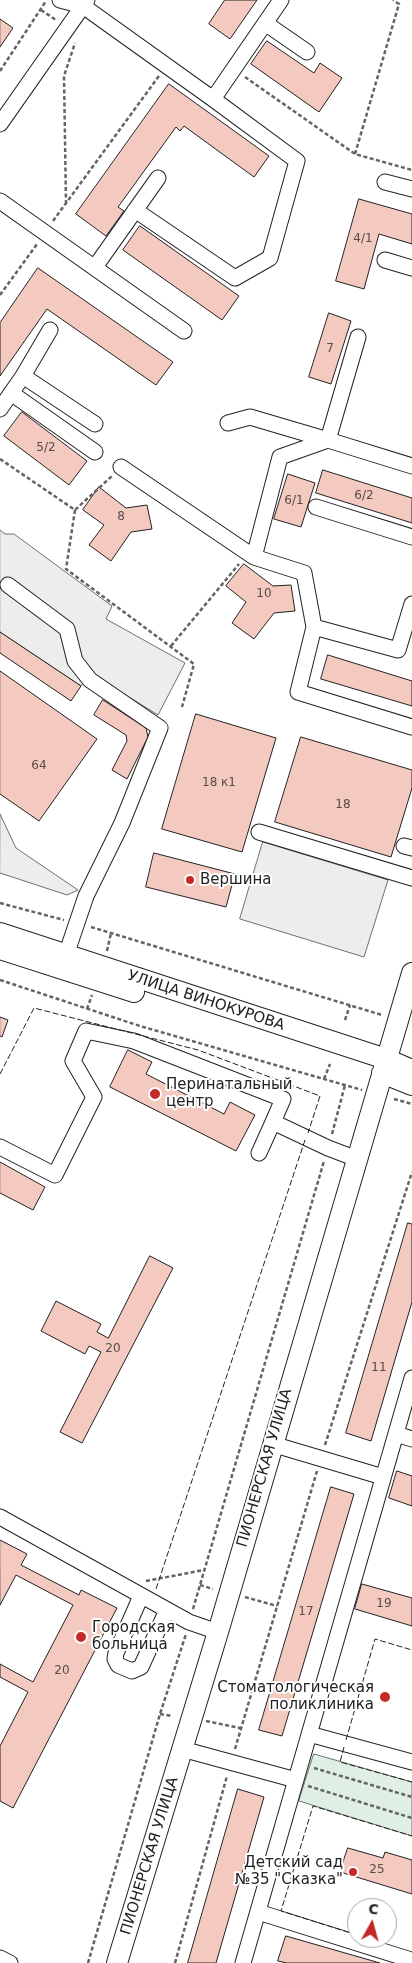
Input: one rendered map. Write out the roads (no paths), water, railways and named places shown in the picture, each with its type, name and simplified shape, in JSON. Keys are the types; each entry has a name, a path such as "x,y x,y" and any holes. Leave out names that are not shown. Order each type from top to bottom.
{"main road":[{"name":"УЛИЦА ВИНОКУРОВА","path":"0,933 64,962 384,1066 412,1070"},
{"name":"УЛИЦА ВИНОКУРОВА","path":"0,949 64,962"},
{"name":"ПИОНЕРСКАЯ УЛИЦА","path":"117,1963 218,1632 412,973"},
{"name":"УЛИЦА ВИНОКУРОВА","path":"384,1066 412,1086"}],"street":[{"path":"60,0 85,3 167,66 297,161 270,258 235,278 135,210"},
{"path":"213,99 281,0"},
{"path":"0,124 85,3"},
{"path":"265,23 307,52"},
{"path":"95,267 158,178"},
{"path":"385,182 412,190"},
{"path":"0,201 184,331"},
{"path":"385,260 412,268"},
{"path":"0,409 23,376 50,330"},
{"path":"328,440 358,337"},
{"path":"23,376 95,424"},
{"path":"11,393 95,452"},
{"path":"228,423 250,417 412,466"},
{"path":"251,555 280,457 328,440"},
{"path":"121,467 251,555 304,573 314,627 298,692 412,727"},
{"path":"316,507 412,537"},
{"path":"8,585 67,629 75,661 90,680 160,728 122,823 98,868 76,923 64,962"},
{"path":"314,627 398,650 412,604"},
{"path":"259,832 412,878"},
{"path":"0,1146 55,1175 94,1097 73,1061 86,1031 134,1041 283,1099 259,1153"},
{"path":"273,1122 328,1148 357,1159"},
{"path":"243,1963 412,1378"},
{"path":"396,1434 412,1439"},
{"path":"272,1444 383,1478"},
{"path":"0,1517 167,1610 190,1622 218,1632"},
{"path":"141,1596 116,1653 115,1660 121,1667 132,1671 141,1668 167,1610"},
{"path":"309,1734 412,1762"},
{"path":"182,1749 296,1781"},
{"path":"258,1912 408,1959"},
{"path":"0,1958 10,1963"}],"place":[{"name":"Вершина","path":"190,880"},
{"name":"Перинатальный центр","path":"155,1094"},
{"name":"Городская больница","path":"81,1637"},
{"name":"Cтоматологическая поликлиника","path":"385,1697"},
{"name":"Детский сад №35 \"Сказка\"","path":"353,1872"}]}
